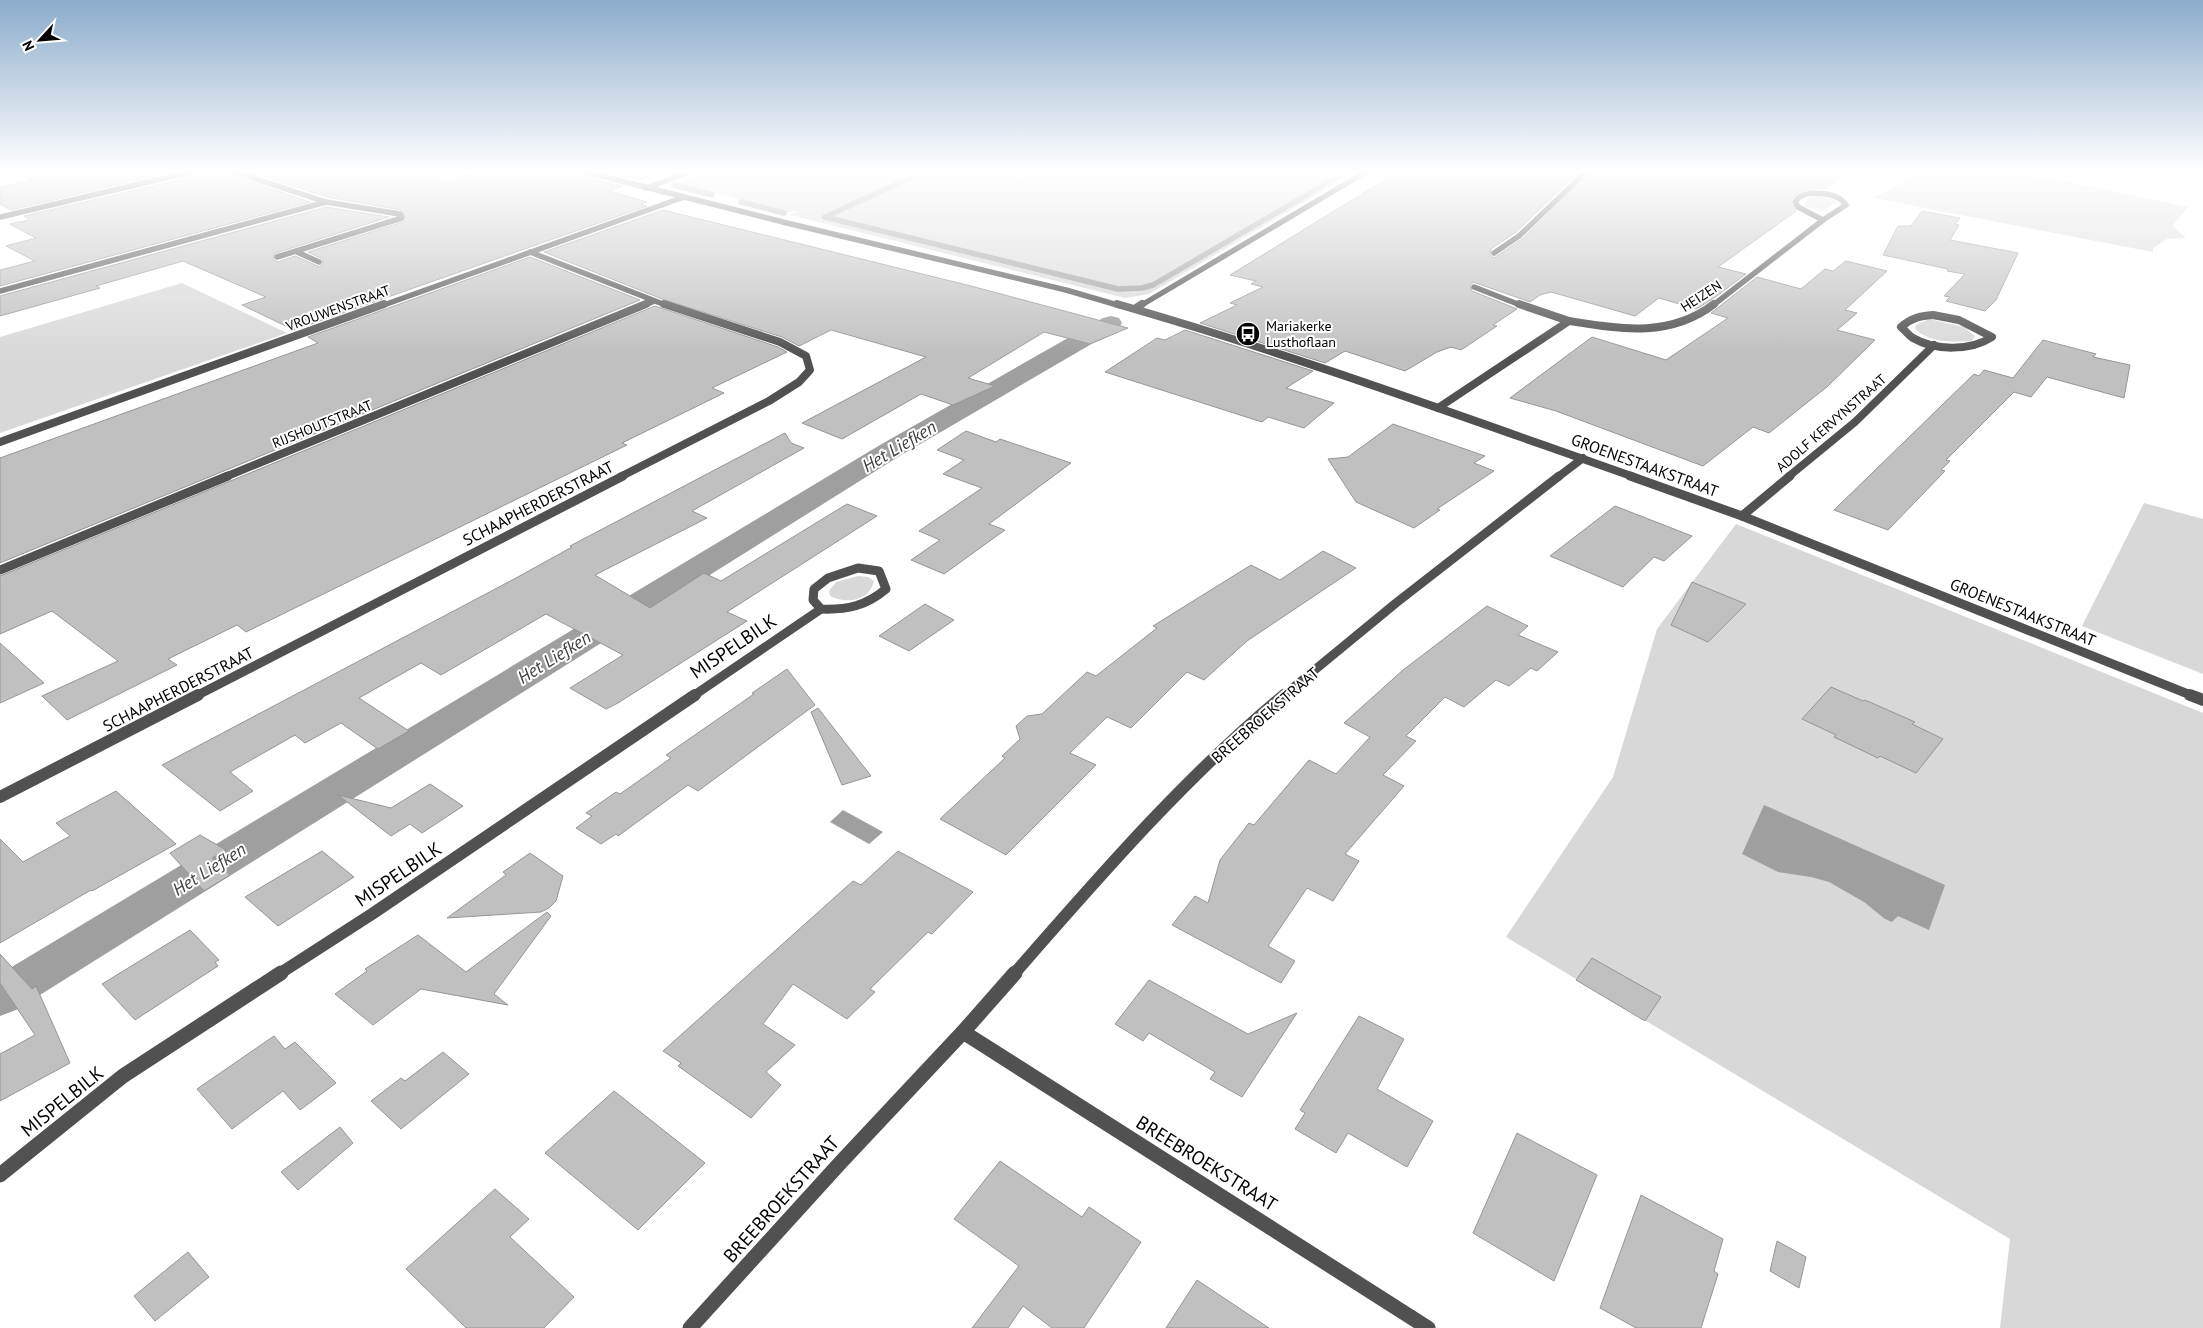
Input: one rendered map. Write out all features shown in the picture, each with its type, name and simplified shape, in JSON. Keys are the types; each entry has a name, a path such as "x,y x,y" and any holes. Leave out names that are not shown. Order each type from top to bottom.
{"street":[{"path":"0,291 216,232"},
{"path":"277,257 361,232"},
{"name":"VROUWENSTRAAT","path":"0,442 586,232"},
{"name":"GROENESTAAKSTRAAT","path":"828,232 1136,308 1438,408 1742,516 2203,700"},
{"path":"1136,308 1264,232"},
{"path":"1494,253 1523,232"},
{"name":"HEIZEN","path":"1474,287 1534,310 1570,321 1613,328 1650,329 1685,322 1709,308 1807,232"},
{"path":"297,252 319,262"},
{"name":"SCHAAPHERDERSTRAAT","path":"0,797 769,401 799,382 810,370 806,356 780,342 654,301 530,252"},
{"name":"RIJSHOUTSTRAAT","path":"0,570 654,301"},
{"path":"1922,315 1941,316 1970,323 1992,337 1983,345 1971,347 1934,345 1913,338 1901,327 1908,319 1922,315"},
{"path":"1438,408 1570,321"},
{"name":"ADOLF KERVYNSTRAAT","path":"1742,516 1854,422 1934,345"},
{"name":"BREEBROEKSTRAAT","path":"690,1328 841,1162 963,1032 1106,868 1243,730 1396,603 1583,458"},
{"path":"858,568 879,571 886,589 871,602 846,610 821,609 813,600 814,589 828,578 858,568"},
{"name":"MISPELBILK","path":"0,1175 123,1076 372,914 821,609"},
{"name":"BREEBROEKSTRAAT","path":"963,1032 1428,1328"}],"shaded area":[{"path":"859,232 1254,232 1149,294 1125,298"},
{"path":"2049,232 2179,232 2186,238 2167,239 2153,248 2153,252"},
{"path":"182,283 287,333 0,433 0,337"},
{"path":"1929,319 1964,327 1975,336 1972,341 1957,342 1933,339 1920,333 1915,328 1916,325"},
{"path":"2144,503 2203,519 2203,674 2082,626"},
{"path":"1736,524 2203,713 2203,1328 2000,1328 2010,1239 1506,937 1613,777 1657,629"},
{"path":"858,576 868,577 874,581 871,588 862,597 843,600 830,596 829,591 836,582"},
{"path":"1764,805 1945,885 1929,930 1898,916 1892,922 1885,919 1864,902 1829,882 1778,872 1742,854"},
{"path":"843,810 883,832 869,844 830,822"}],"building":[{"path":"25,232 199,232 0,286 0,270 35,261 6,246 36,238"},
{"path":"235,232 342,232 276,253 273,256 274,260 278,262 295,256 320,267 323,263 322,259 308,252 371,232 573,232 294,330 242,305 266,297 183,261 96,286 100,288 0,316 0,296"},
{"path":"601,232 752,232 971,286 1128,328 1090,344 1044,332 968,378 995,386 953,405 921,394 842,439 802,423 926,357 831,330 799,346 782,337 662,299 544,252"},
{"path":"1300,232 1516,232 1491,249 1490,255 1494,258 1529,232 1767,232 1718,267 1746,274 1696,309 1659,298 1635,316 1551,292 1540,295 1530,302 1473,282 1470,286 1472,291 1517,309 1493,325 1497,326 1461,350 1451,347 1437,352 1405,371 1345,351 1325,363 1200,323 1237,305 1230,303 1263,287 1251,284 1256,281 1230,275"},
{"path":"1895,232 1955,232 1950,240 2018,253 1996,300 1985,311 1946,301 1950,297 1944,296 1965,274 1883,255"},
{"path":"530,257 640,300 0,563 0,458 318,343 308,337"},
{"path":"1846,261 1887,271 1845,310 1857,313 1837,330 1875,340 1828,386 1769,433 1753,427 1703,466 1556,411 1510,398 1592,337 1666,360 1728,318 1711,313 1757,277 1801,289 1825,269 1833,271"},
{"path":"655,306 778,347 787,352 712,388 724,393 622,443 627,445 246,632 237,625 168,659 177,665 67,720 42,696 118,661 52,611 0,634 0,576"},
{"path":"1185,330 1313,371 1286,388 1334,403 1304,428 1268,417 1262,422 1105,372 1157,338 1165,340"},
{"path":"2043,340 2096,354 2093,357 2130,365 2124,398 2047,377 2031,397 2014,392 1946,460 1950,461 1941,470 1945,471 1888,530 1834,510 1974,374 1979,376 1984,370 2013,378"},
{"path":"1393,424 1485,456 1474,463 1494,471 1437,509 1440,510 1414,528 1356,502 1328,459 1348,457"},
{"path":"966,431 996,442 1000,439 1071,463 989,524 1005,530 944,574 911,560 940,540 919,531 982,488 943,474 964,460 937,450"},
{"path":"785,433 791,443 804,448 692,511 707,518 595,575 650,608 704,573 721,581 847,504 877,516 727,612 747,621 618,703 606,709 570,688 623,655 546,614 441,675 421,663 359,698 409,731 378,749 341,723 305,743 295,735 230,772 253,791 220,811 162,765 516,578 572,547 570,546"},
{"path":"1615,506 1692,536 1664,561 1654,557 1623,587 1550,556"},
{"path":"1323,551 1356,568 1247,641 1204,680 1187,672 1131,728 1107,717 1070,753 1096,765 1006,855 940,819 1005,758 1002,756 1020,739 1016,726 1027,716 1042,714 1087,672 1096,676 1157,628 1153,626 1251,565 1280,580"},
{"path":"1692,582 1746,604 1708,642 1671,625"},
{"path":"925,604 954,620 909,651 879,636"},
{"path":"1487,606 1528,626 1518,635 1558,652 1537,671 1531,668 1509,686 1496,680 1464,707 1445,697 1406,736 1416,741 1383,775 1404,786 1345,854 1359,861 1333,901 1307,888 1268,946 1295,961 1281,983 1172,925 1195,896 1208,903 1220,860 1249,823 1254,825 1309,760 1336,774 1370,737 1344,723 1403,670"},
{"path":"0,643 44,683 0,703"},
{"path":"787,669 815,705 698,791 688,785 618,836 616,834 601,844 576,828 592,816 586,813 616,792 620,794 671,758 666,755"},
{"path":"1831,687 1915,722 1912,724 1943,739 1916,773 1880,756 1878,758 1802,719"},
{"path":"818,708 871,776 842,785 811,712"},
{"path":"430,784 463,806 422,833 410,824 391,836 338,795 391,808"},
{"path":"116,791 176,844 91,890 0,943 0,839 23,862 70,836 56,823"},
{"path":"200,835 226,850 212,858 230,875 204,891 170,853"},
{"path":"322,851 354,877 278,926 245,897"},
{"path":"898,851 973,892 932,934 928,932 870,989 875,992 847,1019 793,984 763,1024 795,1045 766,1072 781,1085 751,1118 678,1066 681,1063 663,1051 853,881 861,885"},
{"path":"530,853 563,876 556,901 549,908 541,912 447,918 506,875 503,872"},
{"path":"547,912 551,916 494,994 508,1005 421,989 373,1025 335,994 367,971 365,969 418,935 466,972"},
{"path":"190,930 219,960 215,962 218,966 135,1020 102,984"},
{"path":"0,954 32,989 36,986 70,1063 0,1101 0,1054 35,1035 0,983"},
{"path":"1592,958 1661,997 1645,1021 1576,980"},
{"path":"1149,980 1248,1034 1297,1013 1242,1097 1210,1079 1215,1072 1149,1033 1143,1041 1115,1024"},
{"path":"1359,1016 1404,1039 1377,1089 1433,1121 1407,1167 1348,1133 1336,1153 1295,1129 1305,1113 1300,1110"},
{"path":"274,1036 285,1049 295,1042 336,1083 300,1110 283,1091 232,1129 197,1089"},
{"path":"443,1052 469,1074 401,1129 371,1101 401,1078 405,1081"},
{"path":"614,1091 705,1163 638,1230 545,1153"},
{"path":"340,1127 353,1143 298,1190 281,1172"},
{"path":"1517,1133 1597,1175 1554,1281 1473,1233"},
{"path":"1000,1161 1082,1217 1089,1207 1141,1242 1084,1328 1052,1328 1023,1306 1008,1328 972,1328 1019,1266 954,1219"},
{"path":"495,1189 529,1219 510,1237 574,1297 544,1328 466,1328 406,1269"},
{"path":"1641,1195 1723,1239 1714,1271 1718,1274 1701,1328 1636,1328 1600,1308"},
{"path":"1777,1241 1806,1257 1799,1288 1770,1271"},
{"path":"188,1252 209,1277 155,1321 134,1296"},
{"path":"1197,1280 1269,1328 1166,1328"}],"waterway":[{"path":"886,232 1118,289 1142,288 1153,285 1243,232"},
{"name":"Het Liefken","path":"0,997 889,451 1111,323"}],"place":[{"name":"Mariakerke Lusthoflaan","path":"1248,334"}]}
